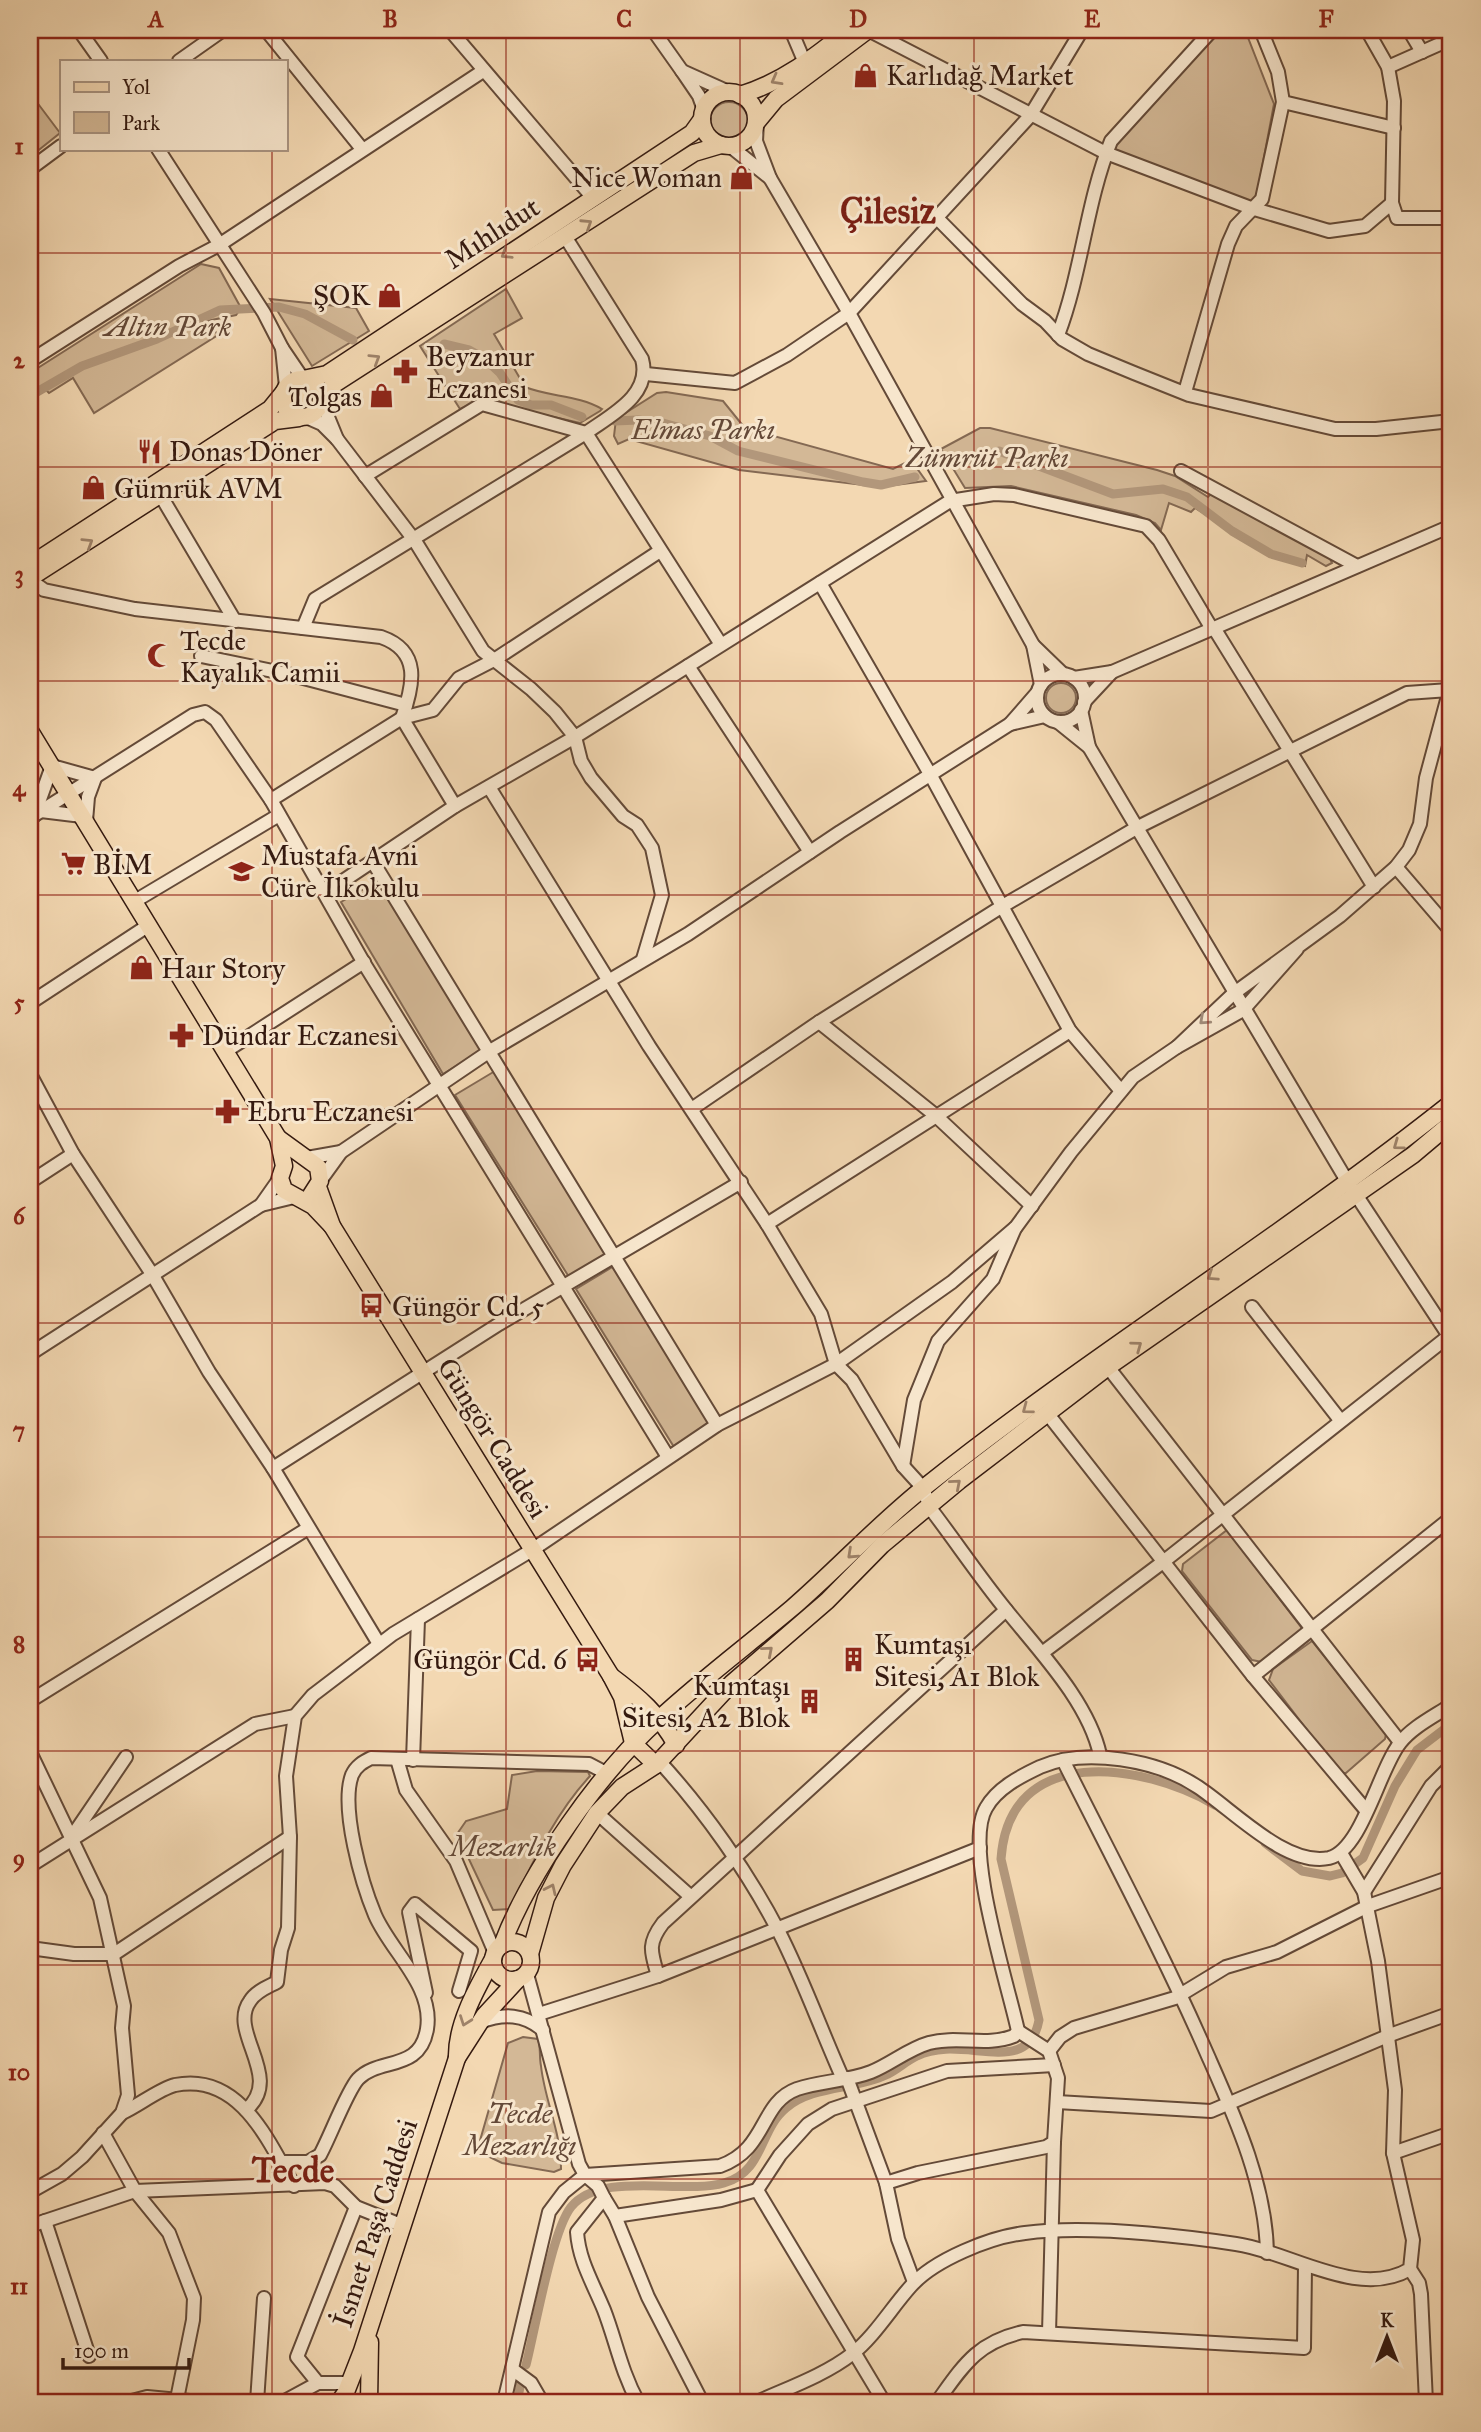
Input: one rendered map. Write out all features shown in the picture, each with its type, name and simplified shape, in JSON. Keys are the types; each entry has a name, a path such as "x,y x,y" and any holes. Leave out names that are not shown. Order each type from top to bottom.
{"main road":[{"path":"848,30 805,63 757,90 715,97 703,114 707,135 725,146 746,140 776,99 868,30"},
{"path":"736,94 753,108 758,122"},
{"name":"Mıhlıdut","path":"303,379 327,374 485,267 594,199 692,134 703,114"},
{"name":"Mıhlıdut","path":"321,400 334,385 566,238 694,153 725,146"},
{"path":"30,565 270,410 284,390 303,379 318,388 321,400 316,411 302,418 275,421 30,579"},
{"path":"284,390 287,412 302,418"},
{"path":"30,731 278,1138 318,1167 319,1184 332,1226"},
{"path":"457,2058 456,2043 464,2022 523,1895 608,1774 660,1717 823,1581 923,1488 1352,1187 1451,1103"},
{"path":"1352,1187 1413,1155 1451,1123"},
{"path":"278,1138 284,1190 298,1197 332,1226"},
{"path":"282,1172 304,1158"},
{"path":"298,1197 308,1196 319,1184"},
{"name":"Güngör Caddesi","path":"332,1226 611,1676"},
{"path":"457,2058 480,2022 531,1966 530,1954 547,1898 563,1865 597,1813 622,1787 658,1763 732,1683 827,1601 882,1545 1047,1413 1103,1361"},
{"path":"611,1676 640,1697 660,1717 676,1745"},
{"path":"611,1676 622,1697 634,1743 658,1763"},
{"path":"496,1952 516,1942 530,1954"},
{"path":"496,1952 500,1976 522,1976"},
{"name":"İsmet Paşa Caddesi","path":"339,2402 350,2383 370,2328 457,2058"},
{"path":"369,2402 370,2328"}],"street":[{"path":"79,30 99,60"},
{"path":"179,60 223,30"},
{"path":"266,30 362,149"},
{"path":"450,30 594,199"},
{"path":"653,30 699,96 703,114"},
{"path":"791,30 805,63"},
{"path":"868,30 1106,153 1251,208 1329,231 1365,226 1392,202"},
{"path":"646,374 735,383 787,355 849,313 1030,116 1082,30"},
{"path":"1058,335 1069,306 1111,141 1212,30"},
{"path":"1185,392 1228,244 1236,226 1262,199 1283,102 1278,72 1261,30"},
{"path":"1367,30 1388,67 1394,101 1392,202 1397,218 1451,218"},
{"path":"1409,30 1422,52"},
{"path":"1388,67 1451,39"},
{"path":"30,361 179,266 219,245 483,71"},
{"path":"682,71 736,94"},
{"path":"1283,102 1394,128"},
{"path":"758,122 756,141 770,178 849,313 950,501 1033,645 1082,687 1090,747"},
{"path":"725,146 770,178"},
{"path":"30,169 60,147"},
{"path":"159,150 303,379"},
{"path":"1451,187 1451,197"},
{"path":"937,218 1022,304 1058,335 1088,354 1185,392 1335,429 1376,429 1451,421"},
{"path":"303,628 314,600 415,541 586,433 620,408 642,386 646,374 642,359 566,238"},
{"path":"282,348 284,390"},
{"path":"321,400 337,439"},
{"path":"365,476 482,404 586,433 720,643"},
{"path":"302,418 322,424 337,439 415,541 483,651 531,689 575,737 581,761 591,778 623,816 637,825 652,848 658,866 662,895 643,959"},
{"path":"1181,471 1357,566"},
{"path":"325,892 455,806 575,737 720,643 760,622 950,501 994,494 1014,495 1146,526 1159,540 1293,752 1374,887"},
{"path":"161,496 235,621"},
{"path":"319,1184 341,1152 490,1051 709,921 810,852 1010,724 1049,677 1112,672 1451,526"},
{"path":"271,800 402,718 433,710 459,678 494,660 660,551"},
{"path":"30,579 44,590 135,609 381,636 396,642 408,657 411,674 402,718 455,806"},
{"path":"820,583 930,775 1070,1031 1121,1091"},
{"path":"1033,645 1039,689 1038,705 1045,716 1058,722 1090,747 1233,994 1352,1187 1450,1337 1340,1420 1163,1562 1042,1653"},
{"path":"201,656 292,675 406,705"},
{"path":"688,666 810,852"},
{"path":"1058,722 1071,720 1112,672"},
{"path":"693,1108 819,1022 1001,907 1138,827 1407,693 1450,687 1426,778 1420,824 1409,850 1396,867 1374,887 1297,949 1233,994 1177,1047"},
{"path":"35,815 192,715 205,712 226,732 271,800 364,962 668,1457"},
{"path":"1010,724 1045,716"},
{"path":"35,815 52,766 95,778"},
{"path":"35,815 84,819 95,778"},
{"path":"489,787 649,1046 693,1108 767,1224 821,1314 836,1364 852,1380 903,1466 923,1488 930,1508 1006,1610 1042,1653 1095,1731 1100,1755"},
{"path":"135,901 279,815"},
{"path":"373,862 615,1254 717,1425"},
{"path":"1396,867 1451,931"},
{"path":"30,1003 149,925"},
{"path":"246,2110 255,2102 261,2079 246,2027 247,2003 256,1994 277,1982 281,1950 288,1928 290,1837 286,1776 295,1716 313,1695 379,1644 532,1550 717,1425 836,1364 952,1282 1016,1227 1070,1152 1133,1077 1177,1047 1243,1010 1297,949"},
{"path":"226,1051 364,962"},
{"path":"819,1022 935,1115 1032,1206"},
{"path":"767,1224 1070,1031"},
{"path":"30,1074 73,1154 152,1274 209,1372 273,1468 307,1529 379,1644"},
{"path":"304,1158 341,1152"},
{"path":"30,1182 73,1154"},
{"path":"261,1205 282,1172"},
{"path":"273,1468 562,1285 741,1182"},
{"path":"30,1354 261,1205 298,1197"},
{"path":"903,1466 914,1399 938,1342 993,1279 1016,1227"},
{"path":"1252,1307 1340,1420"},
{"path":"1103,1361 1400,1742"},
{"path":"1047,1413 1253,1676 1366,1809"},
{"path":"1253,1676 1451,1518"},
{"path":"30,1702 307,1529"},
{"path":"658,1976 651,1951 652,1937 690,1896 1006,1610"},
{"path":"413,1760 418,1619"},
{"path":"1343,1857 1400,1742 1451,1705"},
{"path":"30,1866 175,1777 255,1724 295,1716"},
{"path":"30,1752 100,1898 124,2006 122,2028 128,2095 122,2113"},
{"path":"1049,2333 1058,2078 1049,2051 1018,2031 990,1915 980,1848 979,1831 986,1807 1018,1777 1063,1760 1100,1755 1161,1771 1195,1784 1289,1854 1311,1860 1343,1857"},
{"path":"71,1839 126,1757"},
{"path":"428,2004 376,1916 356,1849 349,1803 352,1776 359,1764 371,1758 589,1764 608,1774"},
{"path":"397,1759 401,1783 456,1861 496,1952"},
{"path":"1063,1760 1181,1994 1230,2104 1267,2226 1267,2253"},
{"path":"658,1763 690,1794 778,1930 849,2086 886,2183 898,2239 914,2282"},
{"path":"1364,1892 1431,1786 1451,1766"},
{"path":"597,1813 690,1896"},
{"path":"30,1948 74,1954 114,1954 290,1837"},
{"path":"539,2014 658,1976 980,1848"},
{"path":"1343,1857 1364,1892 1368,1906 1390,2035 1395,2090 1393,2153 1413,2240 1410,2269 1419,2283 1426,2402"},
{"path":"1049,2051 1060,2037 1074,2028 1181,1994 1226,1967 1277,1952 1368,1906 1451,1877"},
{"path":"280,2162 308,2162 320,2155 359,2079 375,2069 396,2065 416,2053 427,2031 428,2004 409,1912 415,1904 471,1951 459,1991"},
{"path":"522,1976 544,2030 579,2164 601,2192 615,2216 648,2297 702,2402"},
{"path":"1057,2102 1212,2111 1390,2035 1451,2013"},
{"path":"480,2022 495,2017 519,2017 532,2021 544,2030"},
{"path":"615,2216 721,2200 758,2190 780,2155 808,2124 832,2109 849,2086 870,2073 930,2043 1004,2040 1018,2031"},
{"path":"504,2402 549,2212 564,2192 585,2175 703,2169 737,2160 750,2148 773,2107 795,2090 849,2086 947,2071 1054,2065"},
{"path":"30,2192 62,2174 122,2113 175,2085 222,2088 246,2110 293,2186"},
{"path":"103,2133 135,2192 169,2233 194,2298 193,2320 177,2399"},
{"path":"1393,2153 1451,2133"},
{"path":"886,2183 918,2173 1046,2147 1054,2142"},
{"path":"30,2226 135,2192 325,2183 335,2186 356,2207 401,2225"},
{"path":"758,2190 853,2354 884,2402"},
{"path":"601,2192 577,2232 578,2250 605,2312 620,2364 638,2402"},
{"path":"317,2383 297,2357 356,2207"},
{"path":"45,2221 89,2356"},
{"path":"757,2402 853,2354 914,2282 957,2254 991,2241 1024,2233 1153,2234 1241,2244 1305,2266 1362,2278 1395,2278 1410,2269"},
{"path":"937,2402 967,2361 983,2346 1013,2334 1049,2333 1304,2348 1305,2266"},
{"path":"257,2402 264,2298"},
{"path":"512,2369 531,2383 542,2402"},
{"path":"283,2402 317,2383 350,2383"},
{"path":"128,2402 147,2396 200,2402"}],"green space":[{"path":"1222,30 1245,30 1274,104 1257,194 1252,202 1115,152 1115,145 1133,121"},
{"path":"30,93 60,133 30,157"},
{"path":"729,102 742,108 748,121 742,134 729,140 716,134 710,121 716,108"},
{"name":"Altın Park","path":"201,264 219,268 241,308 236,315 207,321 218,335 94,413 73,378 49,393 43,387 30,393 30,373"},
{"path":"506,289 522,318 494,334 525,387 593,404 602,409 600,411 580,423 480,400 460,409 420,346"},
{"path":"270,299 356,308 369,331 312,366"},
{"name":"Elmas Parkı","path":"657,393 723,401 748,432 752,430 893,469 911,460 926,481 880,487 739,470 629,439 618,444 614,436 616,419"},
{"name":"Zümrüt Parkı","path":"980,428 990,428 1175,476 1208,497 1214,491 1328,554 1332,563 1326,566 1307,555 1305,566 1273,556 1195,508 1191,512 1169,503 1161,530 1155,523 1136,515 1011,486 965,488 941,449"},
{"path":"1061,683 1072,687 1076,698 1072,709 1061,713 1050,709 1046,698 1050,687"},
{"path":"378,881 482,1050 443,1074 341,902"},
{"path":"495,1071 607,1254 569,1277 455,1095"},
{"path":"614,1266 710,1424 674,1447 576,1289"},
{"path":"1227,1530 1304,1631 1262,1662 1252,1660 1182,1571 1183,1564"},
{"path":"1312,1641 1386,1734 1385,1739 1346,1773 1340,1773 1269,1680 1273,1669"},
{"name":"Mezarlık","path":"537,1771 588,1772 590,1776 555,1823 510,1909 493,1910 457,1834 466,1821 507,1809 512,1775"},
{"name":"Tecde Mezarlığı","path":"523,2037 538,2039 539,2042 543,2079 560,2155 561,2169 554,2172 502,2163 477,2151 508,2043"}],"waterway":[{"path":"30,396 82,366 157,339 220,310 279,307 305,314 353,340"},
{"path":"444,344 469,350 485,359 500,373 518,400 531,405 551,405 582,417"},
{"path":"615,421 663,423 710,436 738,451 863,482 881,485 915,477"},
{"path":"954,464 999,451 1113,494 1163,489 1187,497 1232,531 1271,554 1302,563"},
{"path":"1265,1843 1302,1871 1330,1876 1342,1873 1363,1858 1395,1786 1417,1750 1451,1724"},
{"path":"526,2365 557,2237 571,2207 584,2196 602,2189 622,2186 687,2187 724,2183 747,2170 777,2117 786,2108 809,2095 874,2080 917,2056 935,2050 1007,2052 1022,2048 1032,2038 1039,2020 1001,1859 1010,1821 1028,1795 1053,1779 1084,1772 1118,1773 1152,1779 1185,1790 1215,1805"},
{"path":"517,2402 521,2382"}],"place":[{"name":"Karlıdağ Market","path":"866,75"},
{"name":"Nice Woman","path":"742,177"},
{"name":"ŞOK","path":"390,295"},
{"name":"Beyzanur Eczanesi","path":"406,372"},
{"name":"Tolgas","path":"382,396"},
{"name":"Donas Döner","path":"149,451"},
{"name":"Gümrük AVM","path":"94,488"},
{"name":"Tecde Kayalık Camii","path":"160,656"},
{"name":"BİM","path":"73,864"},
{"name":"Mustafa Avni Cüre İlkokulu","path":"241,871"},
{"name":"Haır Story","path":"141,968"},
{"name":"Dündar Eczanesi","path":"182,1035"},
{"name":"Ebru Eczanesi","path":"227,1111"},
{"name":"Güngör Cd. 5","path":"372,1306"},
{"name":"Güngör Cd. 6","path":"587,1659"},
{"name":"Kumtaşı Sitesi, A1 Blok","path":"854,1660"},
{"name":"Kumtaşı Sitesi, A2 Blok","path":"810,1701"}],"district":[{"name":"Çilesiz","path":"888,211"},
{"name":"Tecde","path":"293,2170"}]}
